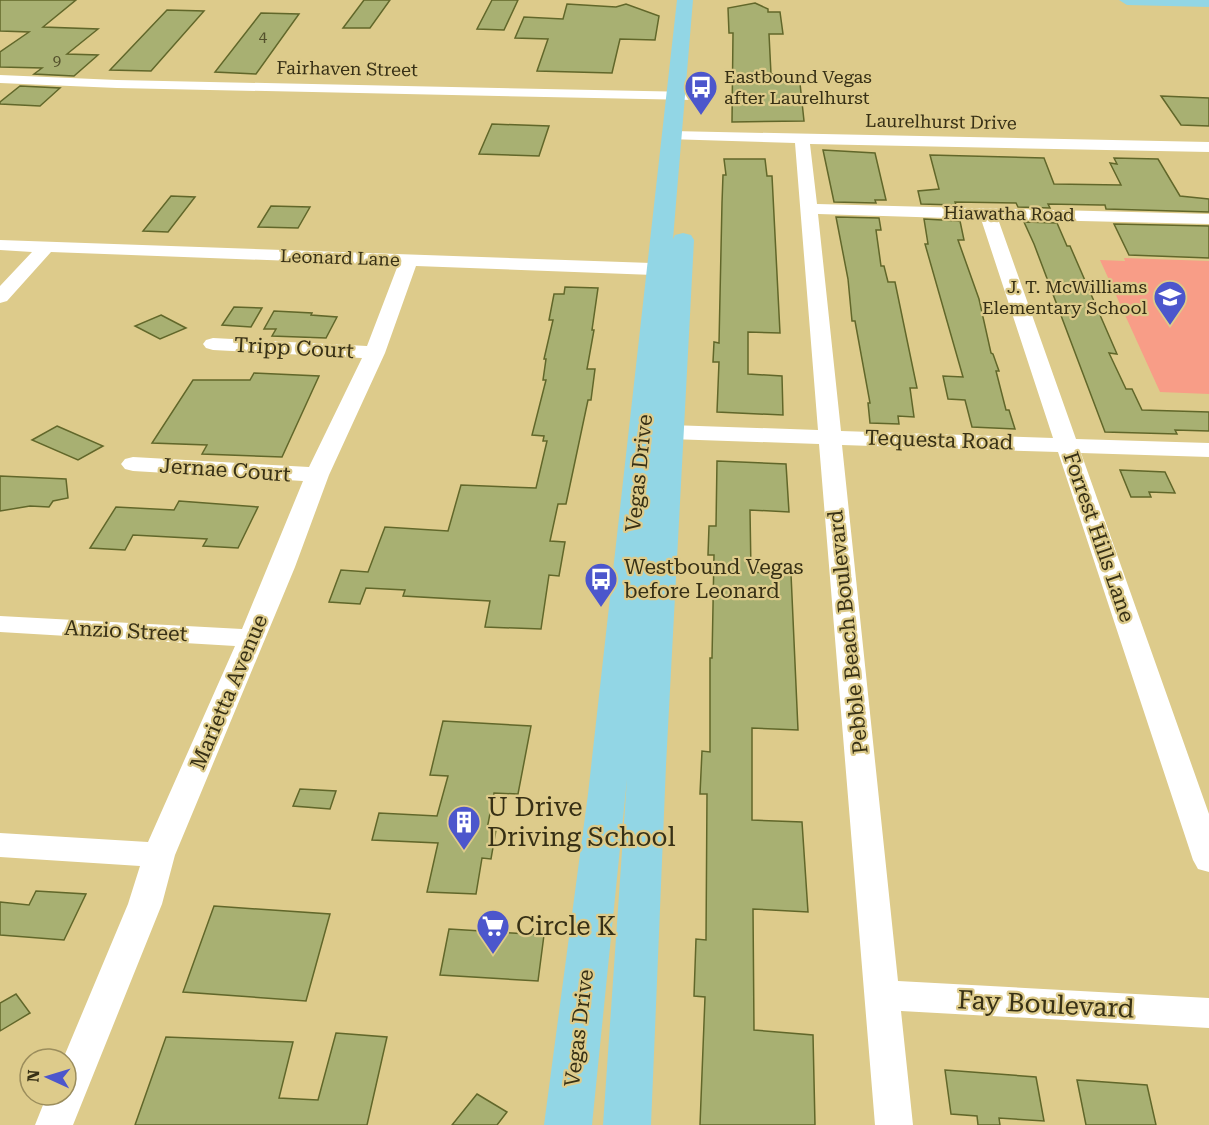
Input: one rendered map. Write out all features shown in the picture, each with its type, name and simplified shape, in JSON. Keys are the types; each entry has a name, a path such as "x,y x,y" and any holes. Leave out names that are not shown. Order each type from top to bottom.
{"main road":[{"name":"Vegas Drive","path":"685,0 687,74"},
{"name":"Vegas Drive","path":"627,1125 647,765 648,531 687,74 701,0"},
{"path":"1127,0 1209,2"},
{"name":"Vegas Drive","path":"652,480 670,432 670,270"},
{"name":"Vegas Drive","path":"568,1125 607,794 648,531"}],"street":[{"name":"Fairhaven Street","path":"0,79 153,85 687,74"},
{"name":"Laurelhurst Drive","path":"682,136 1209,147"},
{"name":"Pebble Beach Boulevard","path":"802,138 894,1125"},
{"name":"Hiawatha Road","path":"808,209 1209,219"},
{"name":"Forrest Hills Lane","path":"988,214 1209,860"},
{"name":"Leonard Lane","path":"0,245 670,270"},
{"path":"0,297 46,247"},
{"name":"Marietta Avenue","path":"54,1125 146,904 159,855 252,638 317,476 375,353 409,260"},
{"name":"Tripp Court","path":"213,344 375,353"},
{"name":"Tequesta Road","path":"670,432 1209,450"},
{"name":"Jernae Court","path":"133,464 317,476"},
{"name":"Anzio Street","path":"0,624 252,638"},
{"path":"0,845 159,855"},
{"name":"Fay Boulevard","path":"883,995 1209,1013"}],"shaded area":[{"name":"J. T. McWilliams Elementary School","path":"1124,258 1209,261 1209,394 1160,392 1100,260 1125,261"}],"building":[{"path":"0,0 76,0 43,27 98,29 67,54 98,55 74,76 34,74 42,68 0,67 0,52 29,32 0,31"},
{"path":"364,0 390,0 370,28 343,28"},
{"path":"492,0 518,0 504,30 477,29"},
{"path":"755,3 768,9 768,12 780,12 783,34 769,34 771,74 799,74 804,121 732,122 733,33 729,33 728,8"},
{"path":"567,4 616,7 626,4 659,16 655,40 620,39 612,73 537,71 548,39 515,38 524,17 563,19"},
{"path":"167,10 204,11 151,71 110,70"},
{"path":"261,13 299,14 256,74 215,72"},
{"path":"20,86 60,88 40,106 0,104"},
{"path":"1161,96 1209,98 1209,126 1181,125"},
{"path":"492,124 549,126 539,156 479,154"},
{"path":"823,150 875,153 886,200 875,200 876,203 834,202"},
{"path":"930,155 1044,158 1054,184 1121,185 1110,163 1117,164 1114,158 1158,159 1180,196 1209,199 1209,212 1106,209 1105,205 1048,204 1050,208 1018,207 1016,203 921,204 918,191 939,189"},
{"path":"724,159 765,159 767,176 772,176 780,333 748,332 748,374 782,376 783,415 717,412 719,362 713,362 714,342 719,343 723,175 726,175"},
{"path":"171,196 195,197 168,232 143,231"},
{"path":"271,206 310,207 298,228 258,227"},
{"path":"836,217 879,218 881,230 876,230 881,266 884,266 888,282 895,282 917,388 910,388 914,417 898,416 899,424 870,423 868,403 870,403 855,321 852,321 848,279"},
{"path":"924,219 960,221 964,240 958,240 979,299 991,353 999,371 996,371 1006,410 1009,410 1015,429 972,427 965,400 948,399 943,376 963,377 925,244 928,244"},
{"path":"1024,222 1057,223 1067,246 1070,246 1117,354 1109,353 1126,389 1132,389 1142,410 1209,412 1209,431 1175,430 1177,434 1105,432"},
{"path":"1114,224 1209,226 1209,258 1129,255"},
{"path":"565,287 598,288 587,369 595,369 591,400 588,400 566,504 558,504 550,541 565,542 559,576 549,575 541,629 485,627 490,601 403,596 405,590 366,588 360,604 329,602 341,570 368,572 385,527 448,531 461,485 536,488 547,441 543,441 544,436 532,435 546,380 543,380 546,359 544,359 553,320 549,320 554,294 564,294"},
{"path":"234,307 262,308 251,327 222,325"},
{"path":"274,311 337,317 326,338 272,336 276,329 264,329"},
{"path":"161,315 186,328 160,339 135,326"},
{"path":"254,373 319,376 282,457 202,454 207,445 152,443 193,380 250,380"},
{"path":"57,426 103,446 78,460 32,440"},
{"path":"717,461 786,464 789,512 750,510 751,572 791,574 798,730 752,728 752,820 802,822 808,912 753,909 754,1030 813,1035 815,1125 700,1125 705,997 694,996 696,939 706,940 707,794 700,794 702,751 710,752 710,658 712,658 714,555 708,555 709,526 716,526"},
{"path":"1120,470 1165,472 1175,493 1149,492 1151,497 1131,497"},
{"path":"0,476 66,479 68,498 53,501 49,507 30,506 0,511"},
{"path":"179,501 258,507 238,548 203,546 207,539 133,535 125,550 90,548 116,507 174,510"},
{"path":"443,721 531,726 518,794 494,793 487,829 496,830 491,859 482,858 476,894 427,892 438,843 372,840 379,813 437,816 448,776 430,775"},
{"path":"300,789 336,791 330,809 293,806"},
{"path":"36,891 86,894 64,940 0,935 0,902 29,905"},
{"path":"214,906 330,914 306,1001 183,992"},
{"name":"Circle K","path":"449,929 544,935 538,981 440,975"},
{"path":"16,994 30,1013 0,1031 0,1003"},
{"path":"336,1033 387,1037 367,1125 135,1125 166,1037 293,1042 279,1098 318,1100"},
{"path":"945,1070 1036,1077 1044,1121 999,1118 1000,1125 978,1125 977,1116 951,1114"},
{"path":"1077,1080 1147,1085 1156,1125 1086,1125"},
{"path":"477,1094 507,1112 497,1125 452,1125"}],"place":[{"name":"Eastbound Vegas after Laurelhurst","path":"701,116"},
{"name":"J. T. McWilliams Elementary School","path":"1170,326"},
{"name":"Westbound Vegas before Leonard","path":"601,608"},
{"name":"U Drive Driving School","path":"464,851"},
{"name":"Circle K","path":"493,955"}]}
